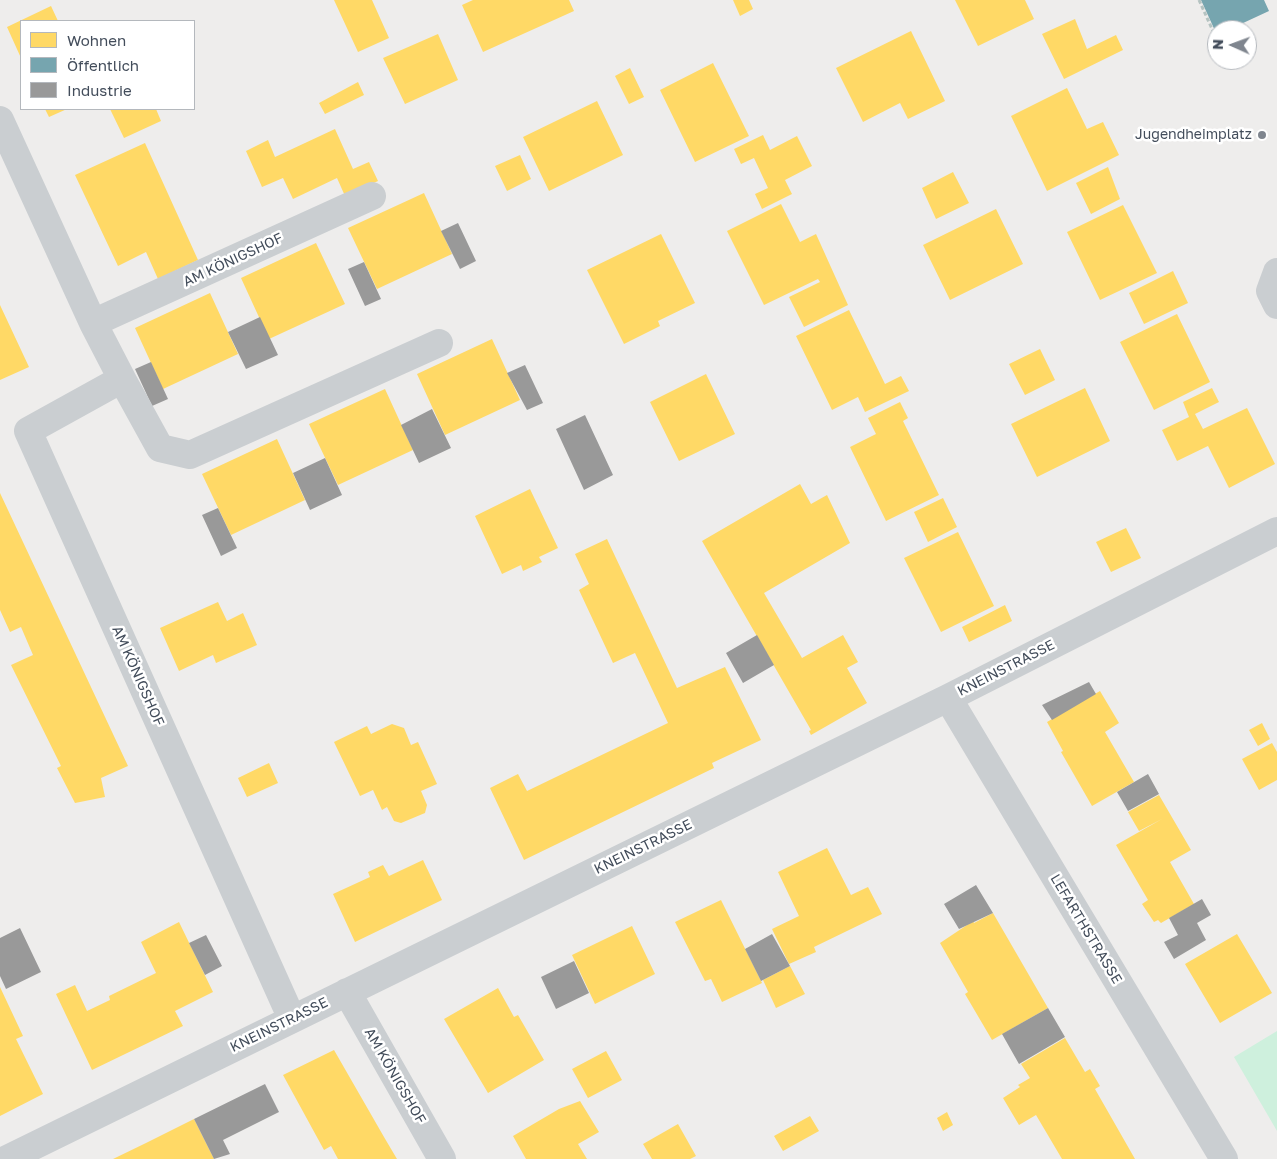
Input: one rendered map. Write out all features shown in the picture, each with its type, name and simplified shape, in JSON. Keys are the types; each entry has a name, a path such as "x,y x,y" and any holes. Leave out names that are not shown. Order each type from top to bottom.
{"street":[{"path":"0,120 93,323 160,448 190,455 439,344"},
{"name":"AM KÖNIGSHOF","path":"93,323 372,196"},
{"path":"1277,272 1270,291 1277,305"},
{"name":"AM KÖNIGSHOF","path":"122,379 28,430 292,1018"},
{"name":"KNEINSTRASSE","path":"7,1159 948,698 1277,531"},
{"name":"LEFARTHSTRASSE","path":"948,698 1224,1159"},
{"name":"AM KÖNIGSHOF","path":"347,992 442,1159"}],"path":[{"path":"1199,0 1208,20"}],"green space":[{"path":"1277,1031 1277,1131 1234,1057"}],"building: Wohnen":[{"path":"334,0 372,0 389,38 358,52"},
{"path":"473,0 569,0 574,11 483,52 462,5"},
{"path":"733,0 749,0 753,9 740,16"},
{"path":"955,0 1025,0 1034,19 978,46"},
{"path":"51,6 58,20 22,20"},
{"path":"1075,19 1087,49 1116,35 1123,50 1064,79 1042,34"},
{"path":"20,21 20,56 7,27"},
{"path":"911,31 945,101 908,119 900,103 863,122 836,68"},
{"path":"438,34 458,80 405,104 383,58"},
{"path":"713,63 749,136 695,162 660,90"},
{"path":"630,68 644,97 629,104 615,76"},
{"path":"358,82 364,95 325,114 319,103"},
{"path":"1067,88 1087,129 1103,122 1119,155 1047,191 1011,116"},
{"path":"597,101 623,155 549,191 523,137"},
{"path":"46,110 65,110 49,117"},
{"path":"110,110 156,110 161,121 124,138"},
{"path":"335,129 353,169 369,162 378,181 345,196 337,178 293,199 283,178 262,187 246,151 268,140 275,157"},
{"path":"763,135 770,150 797,136 812,166 785,180 792,194 762,209 755,194 768,188 754,158 741,164 734,149"},
{"path":"145,143 198,260 158,279 146,252 118,266 75,175"},
{"path":"520,155 531,179 507,191 495,166"},
{"path":"1108,167 1120,199 1091,214 1076,183"},
{"path":"953,172 969,203 936,219 922,188"},
{"path":"424,193 452,254 377,289 348,228"},
{"path":"781,204 800,242 816,234 848,305 804,327 789,297 820,282 818,279 764,305 727,231"},
{"path":"1123,205 1157,273 1100,300 1067,232"},
{"path":"996,209 1023,264 950,300 923,245"},
{"path":"661,234 695,303 658,321 660,326 624,344 587,270"},
{"path":"316,243 345,304 269,339 241,278"},
{"path":"1173,271 1188,303 1144,324 1129,293"},
{"path":"210,293 238,354 163,389 135,328"},
{"path":"0,305 29,367 0,380"},
{"path":"849,310 885,384 901,376 909,391 865,412 858,397 832,410 796,336"},
{"path":"1177,314 1210,382 1154,410 1120,342"},
{"path":"492,339 520,400 445,435 417,374"},
{"path":"1040,349 1055,380 1025,395 1009,364"},
{"path":"706,374 735,434 679,461 650,402"},
{"path":"1085,388 1110,441 1037,477 1011,424"},
{"path":"1212,388 1219,402 1195,414 1203,429 1247,408 1275,464 1229,488 1208,446 1177,461 1162,430 1189,417 1183,402"},
{"path":"385,389 413,450 338,485 309,424"},
{"path":"900,402 908,418 903,421 939,495 886,521 850,447 876,434 868,418"},
{"path":"277,439 305,500 231,535 202,474"},
{"path":"800,484 811,504 827,495 850,543 764,593 802,658 843,635 858,662 847,668 867,703 811,735 809,731 811,730 702,541"},
{"path":"530,489 558,548 539,557 542,562 523,571 521,565 502,574 475,516"},
{"path":"0,493 128,766 101,778 105,797 75,803 57,768 61,766 11,665 33,655 21,627 10,632 0,610"},
{"path":"943,498 957,527 928,542 914,512"},
{"path":"1126,528 1141,558 1111,572 1096,542"},
{"path":"958,532 994,606 941,632 904,558"},
{"path":"607,539 677,688 725,667 761,740 712,763 714,768 524,860 490,788 518,774 527,791 668,723 635,653 613,663 579,590 589,584 575,554"},
{"path":"218,602 227,621 243,613 257,645 216,663 213,655 179,671 160,628"},
{"path":"1005,605 1012,621 969,642 962,627"},
{"path":"1100,691 1119,723 1105,732 1134,782 1092,806 1061,752 1063,751 1047,722"},
{"path":"1262,723 1270,739 1258,746 1249,730"},
{"path":"392,724 404,728 411,745 418,742 437,784 421,791 427,805 425,813 401,823 394,821 387,807 382,810 373,790 360,796 334,742 367,726 371,734"},
{"path":"1272,743 1277,752 1277,780 1259,790 1242,759"},
{"path":"269,763 278,783 247,797 238,778"},
{"path":"1159,795 1191,850 1170,862 1194,904 1161,923 1158,920 1154,922 1142,904 1148,900 1116,845 1162,819 1139,831 1128,812"},
{"path":"827,848 851,895 868,887 882,914 814,947 816,952 789,964 772,929 799,916 778,872"},
{"path":"423,860 442,900 355,942 333,894 370,877 368,872 383,865 389,876"},
{"path":"721,900 762,983 722,1002 711,979 705,981 675,922"},
{"path":"993,913 1048,1008 992,1040 965,994 968,992 940,943 973,921 974,923"},
{"path":"179,922 213,992 175,1011 183,1026 92,1070 56,994 75,985 87,1011 110,1000 109,996 156,973 141,942"},
{"path":"632,926 655,974 595,1004 572,955"},
{"path":"1237,934 1272,993 1220,1023 1185,964"},
{"path":"790,966 805,994 776,1008 763,980"},
{"path":"0,987 23,1036 16,1039 43,1094 0,1116"},
{"path":"498,988 514,1017 518,1015 544,1060 488,1093 444,1019"},
{"path":"1065,1038 1085,1072 1090,1069 1100,1086 1095,1089 1135,1159 1062,1159 1036,1115 1019,1125 1003,1098 1020,1087 1018,1085 1030,1078 1021,1064"},
{"path":"334,1050 397,1159 338,1159 331,1146 324,1150 283,1075"},
{"path":"606,1051 622,1080 588,1098 572,1069"},
{"path":"580,1101 599,1132 578,1144 587,1159 526,1159 513,1136 559,1109"},
{"path":"947,1112 953,1125 943,1131 937,1118"},
{"path":"810,1116 819,1131 783,1151 774,1136"},
{"path":"194,1119 214,1159 113,1159 146,1143"},
{"path":"678,1124 696,1156 690,1159 652,1159 643,1144"}],"building: Öffentlich":[{"path":"1201,0 1264,0 1269,11 1250,20 1210,20"}],"building: Industrie":[{"path":"458,223 476,261 460,269 441,231"},
{"path":"364,262 381,299 365,306 348,269"},
{"path":"260,317 278,355 246,369 228,332"},
{"path":"151,362 168,399 152,406 135,369"},
{"path":"525,365 543,403 527,410 507,373"},
{"path":"432,409 451,448 419,463 401,425"},
{"path":"585,415 613,475 584,490 556,429"},
{"path":"325,458 342,495 310,510 293,473"},
{"path":"218,508 237,548 221,556 202,515"},
{"path":"757,635 774,665 743,683 726,653"},
{"path":"1089,682 1096,694 1052,720 1042,705"},
{"path":"1148,774 1159,794 1128,811 1117,792"},
{"path":"976,885 993,913 959,929 944,904"},
{"path":"1202,899 1211,915 1197,923 1206,940 1174,959 1164,942 1178,935 1169,918"},
{"path":"20,928 41,972 6,989 0,976 0,938"},
{"path":"772,934 790,966 761,981 745,949"},
{"path":"206,935 222,966 205,975 189,943"},
{"path":"574,961 589,993 556,1009 541,977"},
{"path":"1048,1008 1065,1037 1019,1064 1002,1034"},
{"path":"265,1084 279,1112 223,1140 230,1154 214,1159 194,1119"}],"place":[{"name":"Jugendheimplatz","path":"1262,135"}]}
